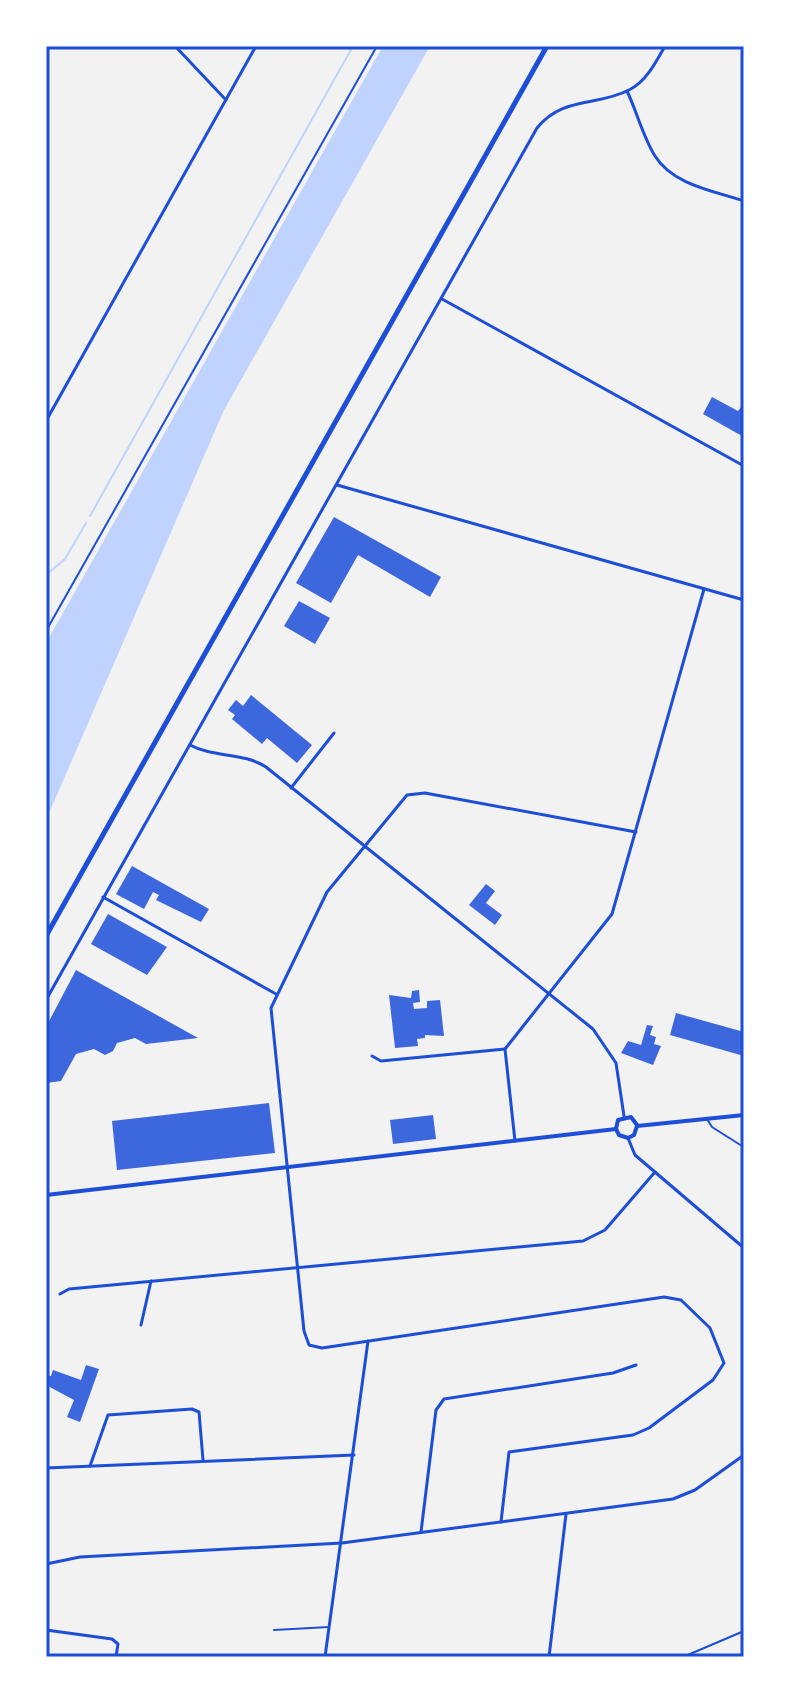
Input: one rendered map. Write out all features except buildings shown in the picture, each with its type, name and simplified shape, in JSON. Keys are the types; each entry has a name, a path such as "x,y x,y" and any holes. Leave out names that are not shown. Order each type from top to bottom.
{"main road":[{"path":"46,936 547,46"}],"street":[{"path":"175,46 226,100"},
{"path":"46,421 256,46"},
{"path":"46,1000 546,117 571,103 627,91 646,75 665,46"},
{"path":"627,91 661,165 685,182 744,201"},
{"path":"442,299 744,466"},
{"path":"337,485 744,600"},
{"path":"372,1056 381,1061 505,1049 612,914 704,589"},
{"path":"291,788 334,733"},
{"path":"190,745 201,751 258,762 549,995 606,1044 616,1063 624,1116"},
{"path":"501,1522 509,1452 624,1437 649,1428 719,1374 723,1358 710,1328 681,1300 664,1297 322,1348 309,1345 304,1331 270,1018 276,994 327,892 401,800 415,793 636,832"},
{"path":"103,897 276,994"},
{"path":"505,1049 515,1141"},
{"path":"637,1126 744,1115 744,1147"},
{"path":"628,1138 636,1132 637,1126 631,1117 624,1116 618,1120 616,1129 619,1135 628,1138 635,1155 744,1248"},
{"path":"46,1195 616,1129"},
{"path":"60,1294 69,1289 583,1241 605,1230 655,1172"},
{"path":"141,1325 151,1281"},
{"path":"325,1657 368,1341"},
{"path":"421,1532 436,1410 444,1399 613,1373 636,1365"},
{"path":"90,1466 108,1415 165,1410 199,1412 203,1460"},
{"path":"46,1468 354,1455"},
{"path":"46,1564 80,1557 342,1543 566,1514 686,1495 744,1455"},
{"path":"549,1657 566,1514"},
{"path":"46,1630 112,1639 118,1644 116,1657"}],"lane":[{"path":"707,1119 725,1136 744,1147"},
{"path":"274,1630 329,1627"},
{"path":"683,1657 744,1631"}],"path":[{"path":"46,631 377,46"}],"water":[{"path":"383,46 430,46 224,410 46,820 46,643"}],"waterway":[{"path":"90,516 353,46"},
{"path":"46,575 65,559 86,523"}]}
